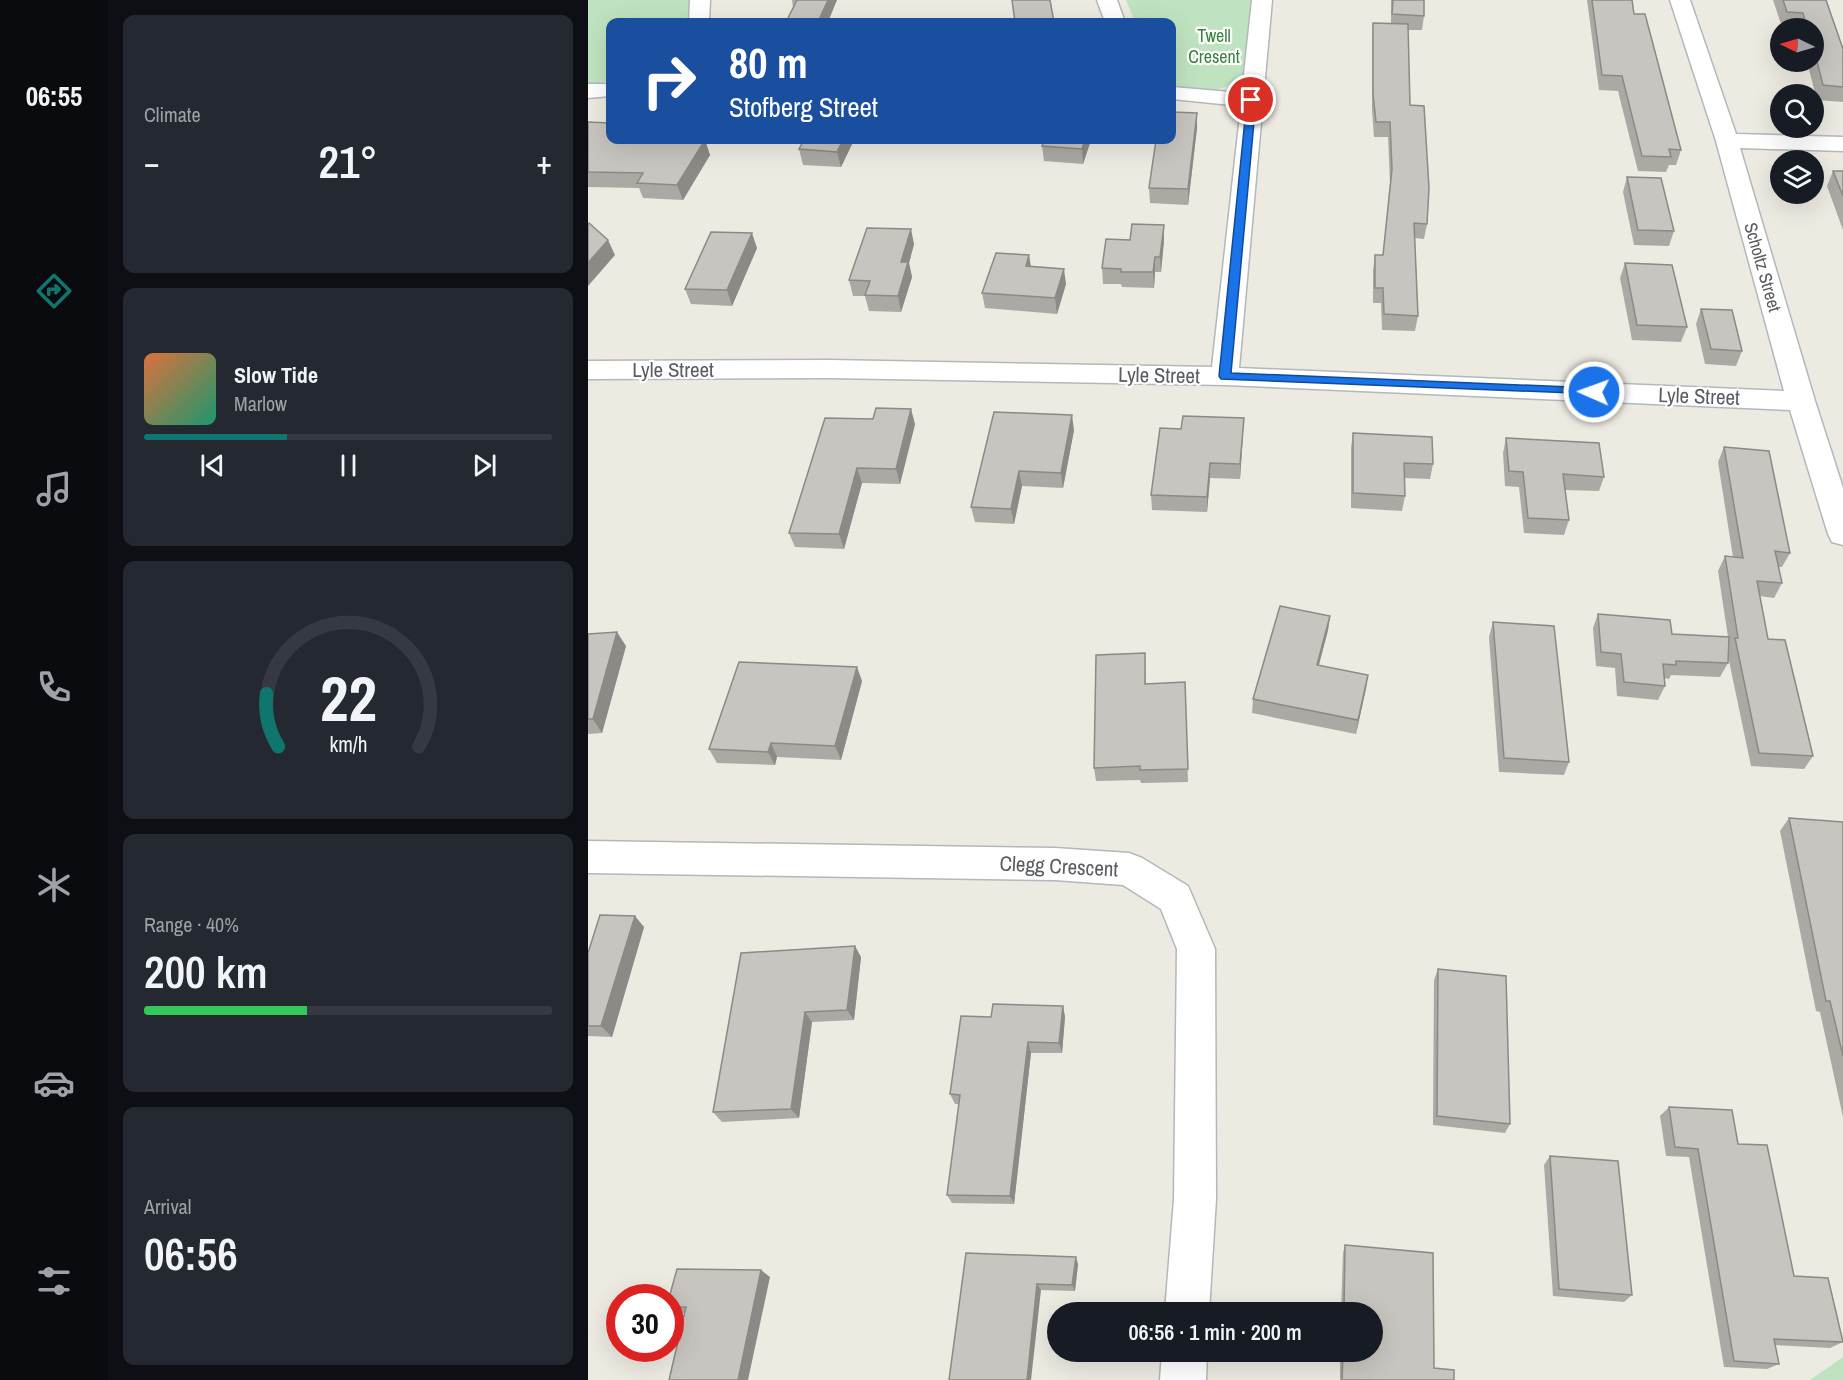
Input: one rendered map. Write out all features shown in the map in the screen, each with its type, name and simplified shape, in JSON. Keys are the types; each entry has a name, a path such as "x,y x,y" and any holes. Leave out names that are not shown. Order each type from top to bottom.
{"street":[{"path":"699,18 700,0"},
{"path":"1107,0 1114,18"},
{"path":"1225,376 1262,0"},
{"name":"Scholtz Street","path":"1680,0 1727,141 1843,534"},
{"path":"588,92 606,90"},
{"path":"1176,93 1251,100"},
{"path":"1727,141 1843,144"},
{"name":"Lyle Street","path":"588,370 829,369 1225,376 1802,401"},
{"name":"Clegg Crescent","path":"588,856 1055,864 1129,869 1175,898 1196,949 1195,1199 1188,1302"},
{"path":"1183,1380 1184,1362"}],"green space":[{"path":"588,0 704,0 703,18 606,18 606,82 588,84"},
{"name":"Twell Cresent","path":"1126,0 1260,0 1256,69 1234,83 1216,90 1176,90 1176,18 1133,18"},
{"path":"1843,1357 1843,1380 1810,1380"}],"building":[{"path":"797,0 828,0 820,18 788,18"},
{"path":"1012,0 1050,0 1053,18 1014,18"},
{"path":"1393,0 1424,0 1424,16 1392,14"},
{"path":"1592,0 1632,0 1634,14 1645,14 1681,150 1669,149 1671,157 1642,156 1622,76 1602,75"},
{"path":"1783,0 1826,0 1843,49 1843,87 1823,84 1820,72 1824,72 1824,18 1804,18 1803,13 1787,12"},
{"path":"1373,23 1408,24 1410,105 1424,106 1429,188 1427,224 1414,223 1418,316 1384,314 1383,288 1375,288 1375,255 1383,255 1392,169 1390,122 1376,122 1373,94"},
{"path":"1176,112 1197,113 1188,189 1149,188 1155,144 1176,144"},
{"path":"588,122 606,123 606,144 703,144 677,185 637,183 643,173 588,172"},
{"path":"802,144 841,144 837,152 799,149"},
{"path":"1043,144 1084,144 1082,149 1042,146"},
{"path":"1833,171 1843,171 1843,196"},
{"path":"1627,177 1661,178 1674,231 1638,230"},
{"path":"588,224 608,240 588,263"},
{"path":"1132,224 1164,225 1160,257 1155,257 1153,272 1121,272 1121,269 1102,268 1106,239 1130,240"},
{"path":"867,228 911,229 901,262 908,262 898,296 865,295 870,281 849,280"},
{"path":"711,232 752,233 727,290 685,289"},
{"path":"996,253 1029,255 1026,266 1064,269 1055,298 982,293"},
{"path":"1625,263 1672,265 1687,327 1637,325"},
{"path":"1701,309 1732,310 1742,351 1711,349"},
{"path":"876,408 911,409 896,469 857,468 839,534 789,533 825,418 873,419"},
{"path":"994,412 1072,415 1061,473 1019,471 1011,509 971,507"},
{"path":"1183,416 1244,418 1240,464 1210,463 1207,497 1151,495 1160,428 1181,429"},
{"path":"1353,433 1432,437 1433,464 1404,463 1405,496 1353,493"},
{"path":"1506,438 1599,443 1604,477 1563,474 1569,520 1528,518 1523,472 1509,471"},
{"path":"1724,447 1769,451 1790,553 1775,551 1782,583 1757,581 1768,639 1785,640 1813,756 1759,753 1735,638 1738,638 1725,556 1743,558"},
{"path":"1280,606 1330,616 1317,665 1368,675 1358,720 1253,699"},
{"path":"1598,614 1670,620 1672,634 1729,637 1728,663 1676,661 1676,665 1663,664 1665,686 1624,682 1621,654 1601,652"},
{"path":"1493,622 1554,626 1569,762 1504,758"},
{"path":"617,632 593,719 588,719 588,634"},
{"path":"1145,653 1145,684 1185,682 1188,769 1140,770 1140,766 1094,768 1096,655"},
{"path":"739,662 857,667 835,746 771,743 768,752 709,749"},
{"path":"1789,818 1843,822 1843,1056 1830,1001 1826,1001"},
{"path":"600,915 635,916 601,1026 588,1026 588,953"},
{"path":"855,946 847,1010 805,1012 791,1109 713,1112 741,953"},
{"path":"1438,969 1506,976 1510,1124 1437,1116"},
{"path":"993,1004 1063,1006 1059,1043 1028,1042 1010,1196 947,1195 960,1095 950,1094 961,1016 991,1017"},
{"path":"1669,1107 1732,1110 1738,1144 1767,1145 1794,1276 1828,1278 1843,1342 1774,1339 1779,1364 1734,1361 1698,1149 1675,1147"},
{"path":"1550,1156 1618,1161 1632,1295 1559,1289"},
{"path":"1345,1245 1433,1253 1434,1368 1454,1370 1454,1380 1342,1380 1343,1362 1383,1362 1383,1302 1344,1302"},
{"path":"966,1253 1076,1257 1072,1285 1037,1284 1027,1380 949,1380"},
{"path":"677,1269 761,1270 738,1380 669,1380 673,1362 684,1362 686,1307 684,1307 684,1284 673,1284"}],"route":[{"path":"1251,100 1225,376 1594,392"}]}
